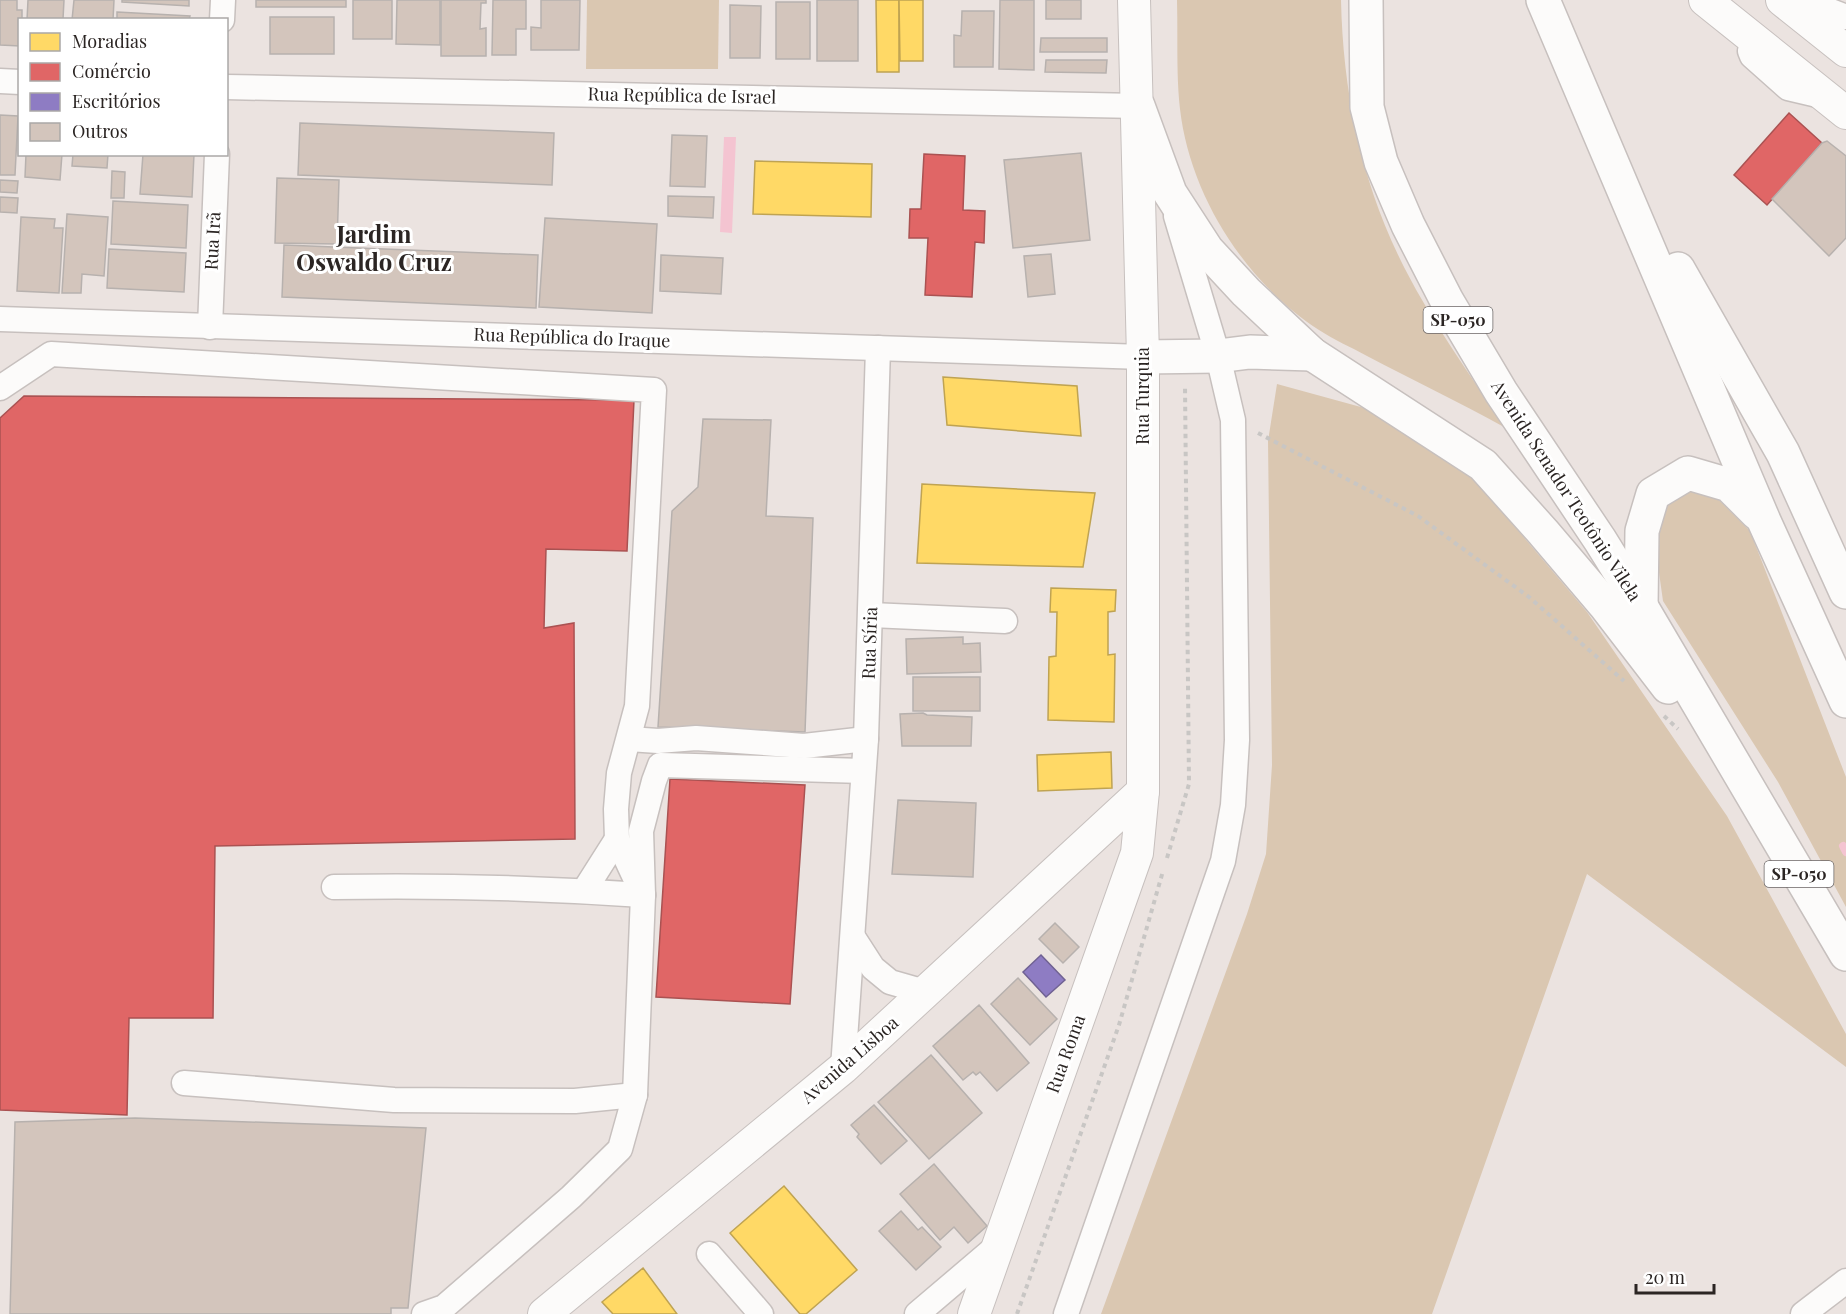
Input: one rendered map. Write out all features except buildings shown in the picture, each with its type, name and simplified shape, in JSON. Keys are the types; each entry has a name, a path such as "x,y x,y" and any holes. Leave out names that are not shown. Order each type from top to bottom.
{"highway":[{"name":"Avenida Senador Teotônio Vilela","path":"1366,0 1367,107 1381,162 1408,225 1447,301 1501,392 1600,540 1641,606 1846,954"},
{"path":"1543,0 1605,141 1764,521 1846,701"},
{"path":"1138,106 1170,194 1207,250 1246,292 1312,354 1483,465 1544,532 1605,605 1751,794"},
{"path":"1605,141 1783,453 1846,592"},
{"path":"1143,357 1218,356 1250,352 1312,354"},
{"path":"1641,606 1642,531 1653,494 1688,473 1729,485 1764,521"}],"main road":[{"name":"Rua Turquia","path":"1134,0 1143,357 1143,791"},
{"path":"1705,0 1836,105"},
{"path":"1782,0 1846,51"},
{"name":"Avenida Lisboa","path":"544,1314 843,1068 1143,791"},
{"name":"Rua Roma","path":"974,1314 1137,853 1143,791"}],"street":[{"path":"222,18 223,0"},
{"path":"1803,0 1846,17"},
{"path":"0,81 18,82"},
{"name":"Rua República de Israel","path":"228,87 1138,106"},
{"name":"Rua Irã","path":"210,327 217,156"},
{"path":"1066,1314 1223,861 1229,833 1236,772 1233,420 1218,356 1170,194"},
{"name":"Rua República do Iraque","path":"0,319 1143,357"},
{"name":"Rua Síria","path":"843,1068 866,740 878,348"},
{"path":"0,388 51,354 654,390 637,706 619,773 617,839 643,895"},
{"path":"871,615 1005,621"},
{"path":"629,739 658,741 696,738 804,746 866,740"},
{"path":"424,1314 444,1307 571,1197 620,1149 635,1095 643,895 641,831 660,765 864,771"},
{"path":"584,891 617,839"},
{"path":"334,887 403,886 643,895"},
{"path":"853,937 873,968 890,982 925,992"},
{"path":"183,1083 394,1100 575,1101 635,1095"},
{"path":"917,1314 997,1246"},
{"path":"710,1254 761,1314"},
{"path":"1803,1314 1846,1281"},
{"path":"917,1314 936,1311 946,1314"}],"path":[{"path":"1233,420 1418,516 1529,597 1627,684"},
{"path":"1663,715 1680,731"}],"shaded area":[{"path":"587,0 719,0 718,69 586,69"},
{"path":"1177,0 1341,0 1351,104 1366,172 1377,205 1416,289 1504,427 1319,330 1292,311 1246,262 1209,205 1186,142 1179,96"},
{"path":"724,137 736,137 732,233 720,232"},
{"path":"1277,384 1390,415 1472,476 1587,612 1727,816 1846,1034 1846,1067 1587,874 1432,1314 1101,1314 1247,914 1266,854 1272,765 1268,441"},
{"path":"1688,488 1716,497 1750,531 1846,777 1846,907 1778,782 1663,601 1655,544 1661,501"}],"waterway":[{"path":"1843,846 1846,852"}],"district":[{"name":"Jardim Oswaldo Cruz","path":"374,249"}]}
